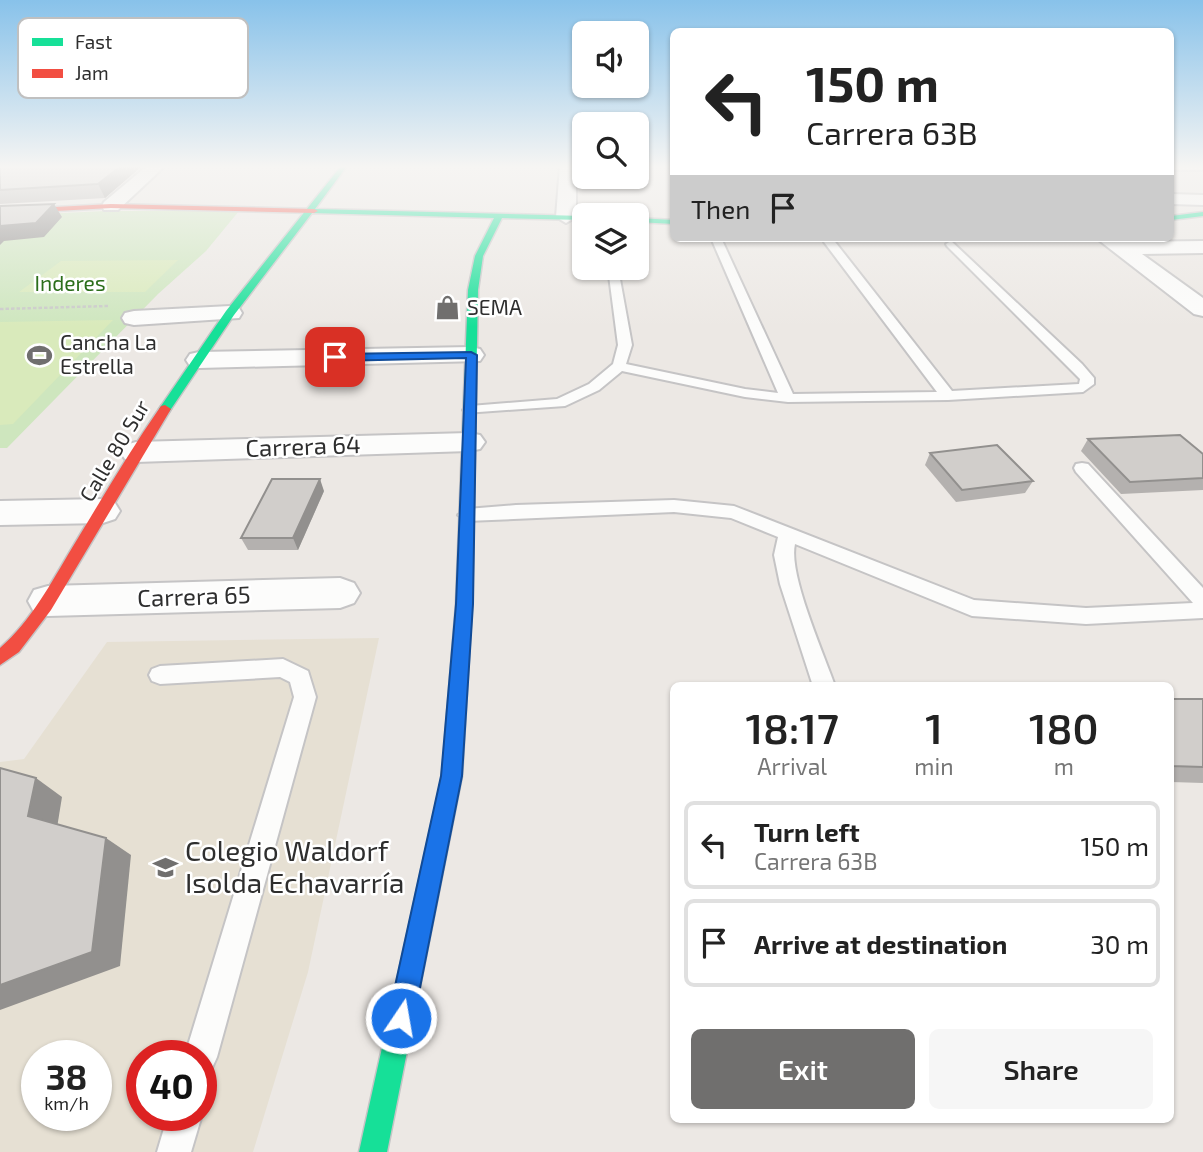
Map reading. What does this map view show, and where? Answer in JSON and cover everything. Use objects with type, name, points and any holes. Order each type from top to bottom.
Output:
[{"type":"street","name":"Calle 80 Sur","points":[[0,658],[13,648],[48,601],[136,452],[230,313],[302,220]]},
{"type":"street","points":[[373,1152],[452,776],[460,686],[475,275],[479,256],[497,220]]},
{"type":"street","points":[[649,221],[670,222]]},
{"type":"street","points":[[1113,243],[1203,247]]},
{"type":"street","points":[[1113,243],[1203,309]]},
{"type":"street","points":[[134,318],[230,313]]},
{"type":"street","points":[[199,359],[471,355]]},
{"type":"street","name":"Carrera 64","points":[[136,452],[469,442]]},
{"type":"street","points":[[0,513],[103,511]]},
{"type":"street","name":"Carrera 65","points":[[48,601],[340,593]]},
{"type":"lane","points":[[718,242],[788,398]]},
{"type":"lane","points":[[830,242],[948,396]]},
{"type":"lane","points":[[619,366],[745,393],[788,398],[948,396],[1069,391],[1083,388],[1087,379],[1077,367],[951,244]]},
{"type":"lane","points":[[470,410],[560,403],[594,387],[619,366],[625,345],[615,280]]},
{"type":"lane","points":[[1082,468],[1203,601]]},
{"type":"lane","points":[[467,515],[674,506],[734,512],[972,608],[1086,616],[1203,610]]},
{"type":"lane","points":[[788,534],[783,555],[823,682]]},
{"type":"lane","points":[[160,675],[283,668],[300,677],[305,697],[206,1040]]},
{"type":"lane","points":[[174,1152],[180,1131]]},
{"type":"path","points":[[0,309],[108,306],[134,318]]},
{"type":"shaded area","name":"Colegio Waldorf Isolda Echavarría","points":[[379,638],[308,972],[253,1152],[0,1152],[0,762],[24,759],[107,642]]},
{"type":"green space","name":"Inderes","points":[[0,220],[232,220],[206,251],[158,294],[7,448],[0,448]]},
{"type":"green space","points":[[178,260],[145,292],[19,292],[61,261]]},
{"type":"green space","name":"Cancha La Estrella","points":[[113,320],[13,424],[0,425],[0,322]]},
{"type":"building","points":[[0,220],[39,220],[36,223],[0,226]]},
{"type":"building","points":[[1180,435],[1203,454],[1203,478],[1130,482],[1088,439]]},
{"type":"building","points":[[997,445],[1033,481],[962,490],[930,453]]},
{"type":"building","points":[[272,479],[320,479],[293,538],[241,538]]},
{"type":"building","points":[[1174,699],[1203,699],[1203,767],[1174,766]]},
{"type":"building","points":[[0,768],[36,778],[28,816],[106,838],[92,952],[0,985]]},
{"type":"traffic: fast","points":[[165,409],[230,313],[302,220]]},
{"type":"traffic: fast","points":[[373,1152],[452,776],[464,604],[473,290],[479,256],[497,220]]},
{"type":"traffic: fast","points":[[649,221],[670,222]]},
{"type":"traffic: jam","points":[[0,658],[25,634],[45,606],[165,409]]},
{"type":"place","name":"SEMA","points":[[447,308]]},
{"type":"place","name":"Cancha La Estrella","points":[[40,355]]},
{"type":"place","name":"Colegio Waldorf Isolda Echavarría","points":[[165,867]]},
{"type":"route","points":[[335,357],[471,355],[464,604],[452,776],[401,1018]]}]
